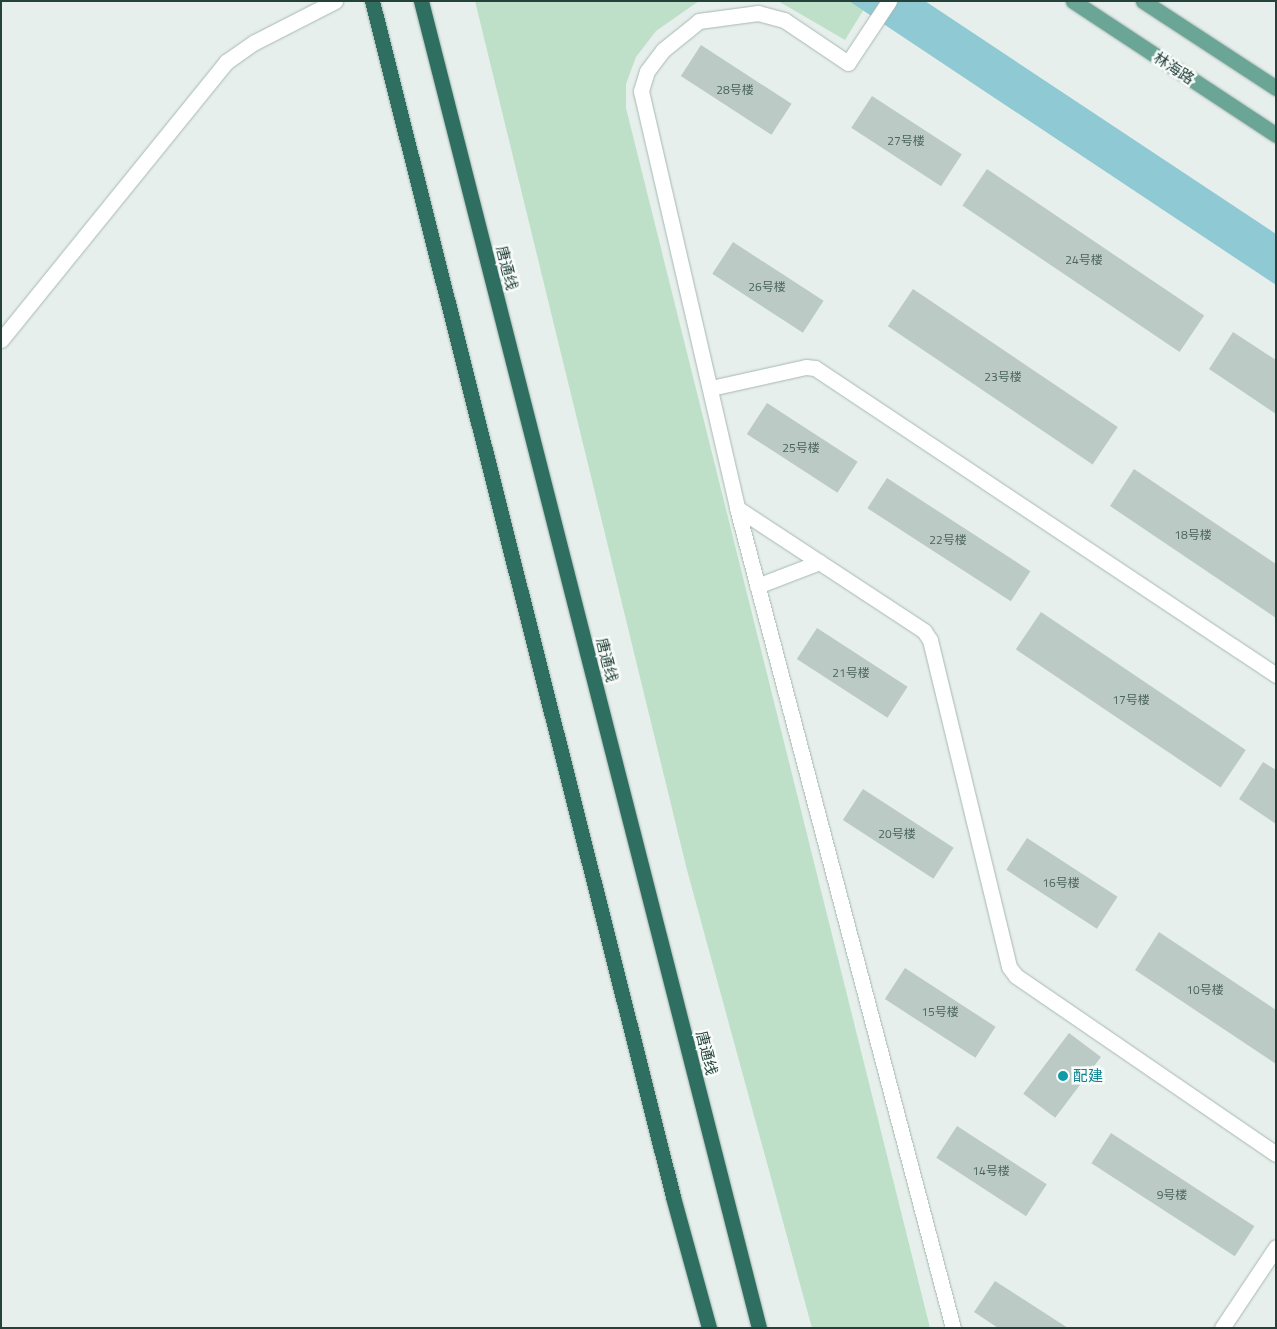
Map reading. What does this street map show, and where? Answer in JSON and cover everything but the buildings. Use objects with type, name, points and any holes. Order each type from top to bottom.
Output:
[{"type":"highway","points":[[372,1],[670,1187],[709,1328]]},
{"type":"highway","name":"唐通线","points":[[421,1],[759,1328]]},
{"type":"main road","name":"林海路","points":[[1073,1],[1276,134]]},
{"type":"main road","points":[[1143,1],[1276,88]]},
{"type":"street","points":[[1,340],[226,62],[255,42],[335,1]]},
{"type":"street","points":[[889,1],[848,63],[784,20],[758,13],[699,21],[663,50],[648,71],[641,91],[737,508],[953,1328]]},
{"type":"street","points":[[710,388],[806,367],[815,368],[1276,675]]},
{"type":"street","points":[[737,508],[924,631],[930,640],[1009,967],[1016,976],[1276,1154]]},
{"type":"street","points":[[757,586],[820,562]]},
{"type":"street","points":[[1222,1328],[1276,1247]]},
{"type":"green space","points":[[475,1],[699,1],[656,31],[636,57],[626,84],[626,108],[930,1328],[812,1328],[687,870]]},
{"type":"green space","points":[[778,1],[869,1],[845,40]]},
{"type":"water","points":[[849,1],[925,1],[1276,234],[1276,285]]},
{"type":"place","name":"配建","points":[[1063,1076]]}]
